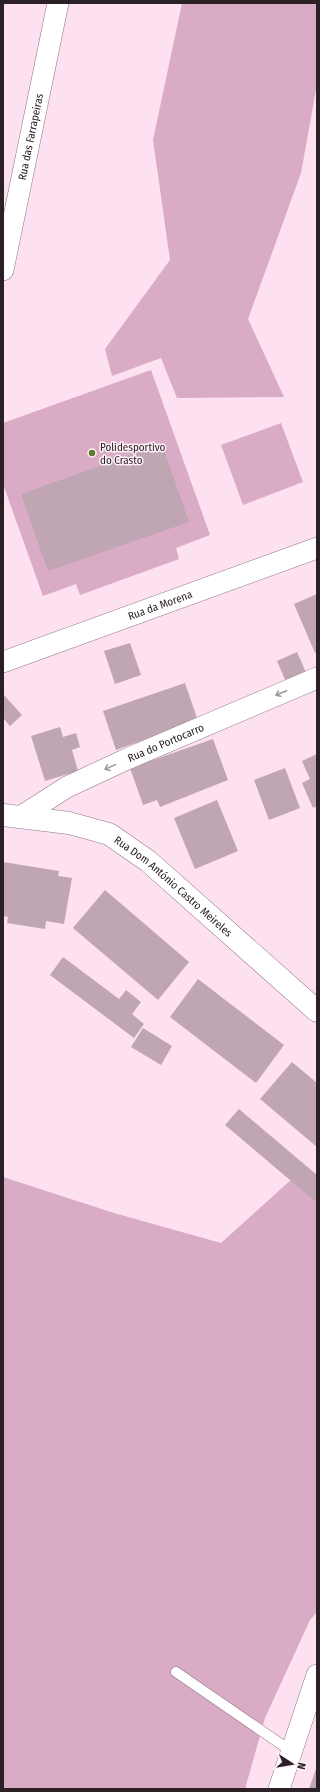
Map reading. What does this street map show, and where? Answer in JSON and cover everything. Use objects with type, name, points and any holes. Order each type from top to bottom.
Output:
[{"type":"main road","name":"Rua Dom António Castro Meireles","points":[[12,816],[69,823],[109,834],[148,861],[317,1011]]},
{"type":"street","name":"Rua das Farrapeiras","points":[[3,270],[58,3]]},
{"type":"street","name":"Rua da Morena","points":[[3,662],[317,548]]},
{"type":"street","name":"Rua do Portocarro","points":[[12,816],[67,787],[127,759],[317,678]]},
{"type":"street","points":[[279,1789],[317,1675]]},
{"type":"lane","points":[[176,1672],[291,1751]]},
{"type":"shaded area","points":[[182,3],[317,3],[317,84],[301,173],[248,319],[284,397],[177,398],[161,358],[112,376],[105,349],[170,260],[153,140]]},
{"type":"shaded area","name":"Polidesportivo do Crasto","points":[[151,370],[210,535],[176,548],[179,559],[80,595],[76,584],[43,596],[3,484],[3,423]]},
{"type":"shaded area","points":[[281,423],[303,482],[243,505],[221,445]]},
{"type":"shaded area","points":[[3,1177],[114,1213],[221,1243],[293,1178],[317,1200],[317,1612],[310,1620],[265,1718],[245,1789],[3,1789]]},
{"type":"building","points":[[162,444],[189,522],[48,571],[21,494]]},
{"type":"building","points":[[317,594],[317,652],[315,653],[294,604]]},
{"type":"building","points":[[130,643],[141,675],[115,684],[104,651]]},
{"type":"building","points":[[297,652],[307,675],[287,684],[277,661]]},
{"type":"building","points":[[185,683],[198,721],[116,750],[103,711]]},
{"type":"building","points":[[3,694],[22,715],[10,726],[3,718]]},
{"type":"building","points":[[60,727],[63,737],[76,733],[80,747],[72,750],[78,771],[45,781],[31,736]]},
{"type":"building","points":[[213,739],[228,780],[160,807],[157,800],[143,805],[130,768]]},
{"type":"building","points":[[317,754],[317,806],[313,808],[302,783],[310,779],[302,761]]},
{"type":"building","points":[[285,768],[300,808],[269,820],[254,780]]},
{"type":"building","points":[[217,800],[238,851],[195,869],[174,818]]},
{"type":"building","points":[[3,862],[59,871],[58,876],[72,878],[64,924],[46,921],[45,929],[7,923],[8,917],[3,916]]},
{"type":"building","points":[[105,890],[189,962],[158,1000],[73,928]]},
{"type":"building","points":[[63,957],[119,999],[126,990],[141,1002],[132,1014],[144,1024],[134,1038],[50,975]]},
{"type":"building","points":[[198,979],[284,1045],[256,1083],[170,1017]]},
{"type":"building","points":[[143,1028],[172,1046],[161,1065],[131,1047]]},
{"type":"building","points":[[292,1062],[317,1083],[317,1147],[260,1099]]},
{"type":"building","points":[[239,1109],[317,1175],[317,1203],[225,1125]]},
{"type":"building","points":[[317,1766],[317,1789],[309,1789]]},
{"type":"place","name":"Polidesportivo do Crasto","points":[[92,453]]}]
